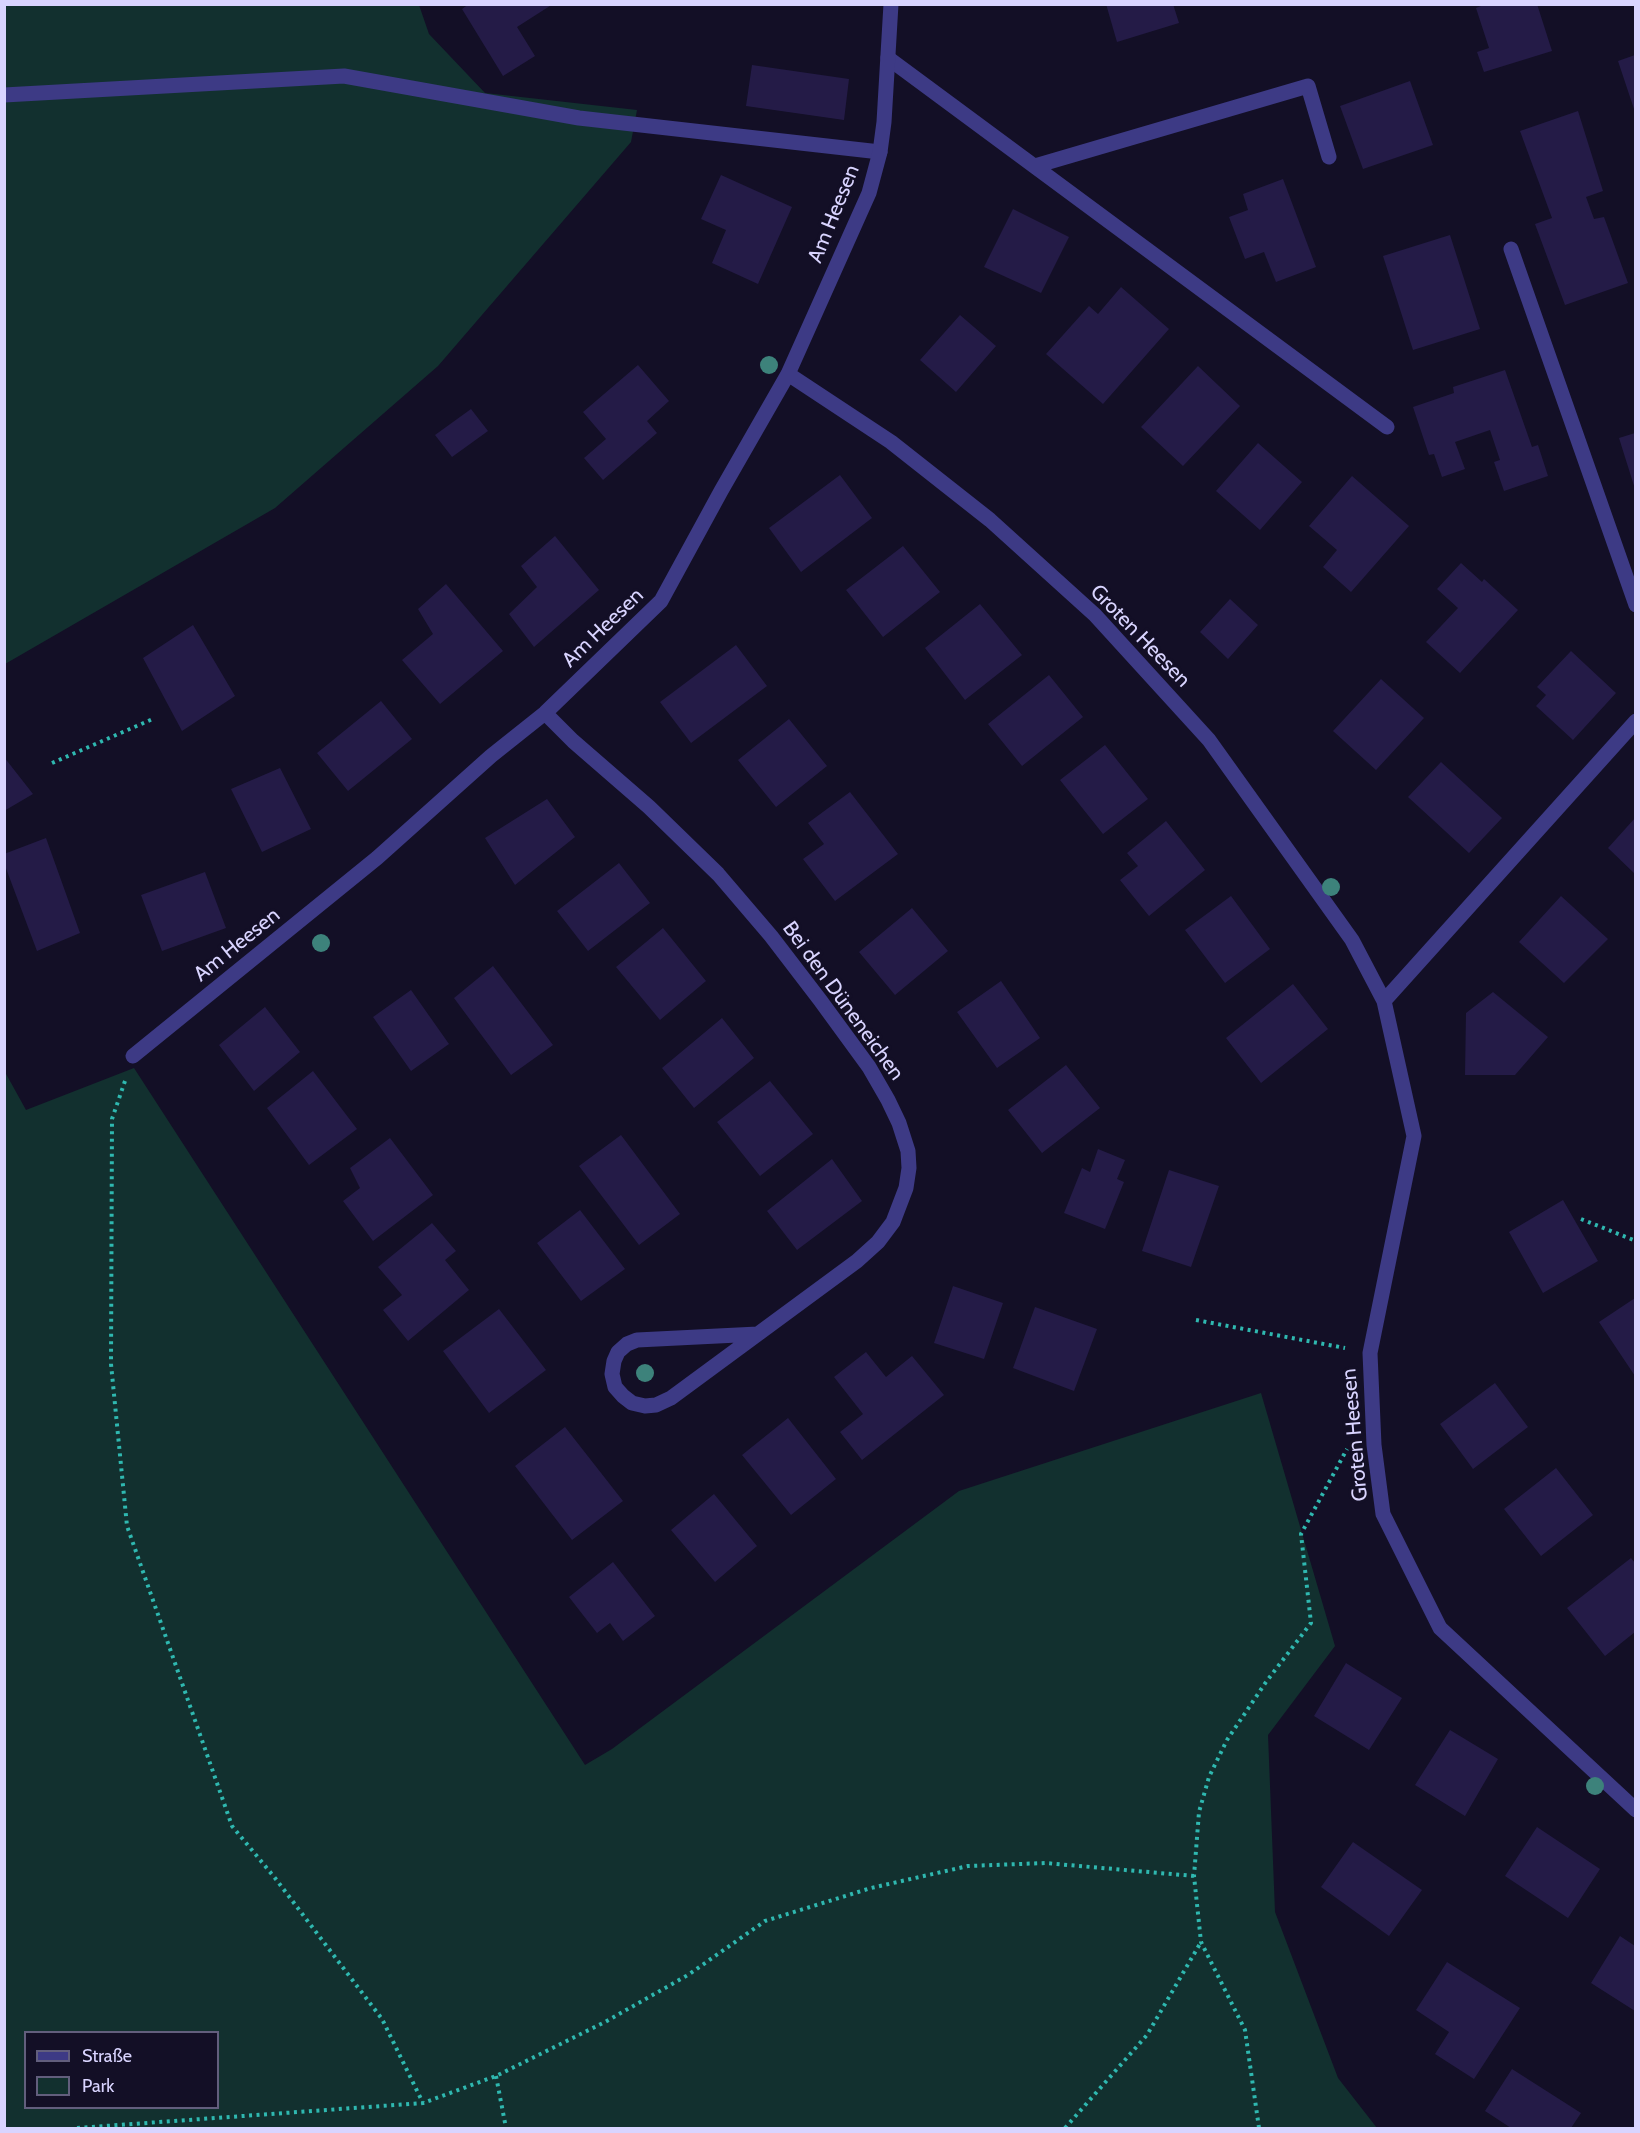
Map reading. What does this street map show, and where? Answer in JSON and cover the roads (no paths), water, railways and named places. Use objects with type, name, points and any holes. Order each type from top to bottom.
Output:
[{"type":"street","name":"Am Heesen","points":[[133,1056],[377,858],[491,756],[545,713],[661,601],[788,374],[869,193],[880,152],[884,122],[891,4]]},
{"type":"street","points":[[888,58],[1387,427]]},
{"type":"street","points":[[4,95],[344,76],[579,118],[880,152]]},
{"type":"street","points":[[1035,166],[1308,86],[1329,157]]},
{"type":"street","points":[[1510,249],[1635,605]]},
{"type":"street","name":"Groten Heesen","points":[[788,374],[900,449],[990,520],[1095,615],[1209,740],[1352,940],[1383,1001],[1414,1136],[1370,1353],[1374,1444],[1383,1514],[1440,1628],[1635,1810]]},
{"type":"street","name":"Bei den Düneneichen","points":[[545,713],[573,741],[649,807],[718,874],[771,936],[868,1067],[888,1100],[902,1133],[908,1151],[909,1168],[906,1188],[893,1222],[878,1242],[857,1261],[758,1334],[671,1398],[656,1406],[632,1403],[615,1387],[612,1374],[618,1352],[627,1344],[637,1340],[758,1334]]},
{"type":"street","points":[[1383,1001],[1635,721]]}]
